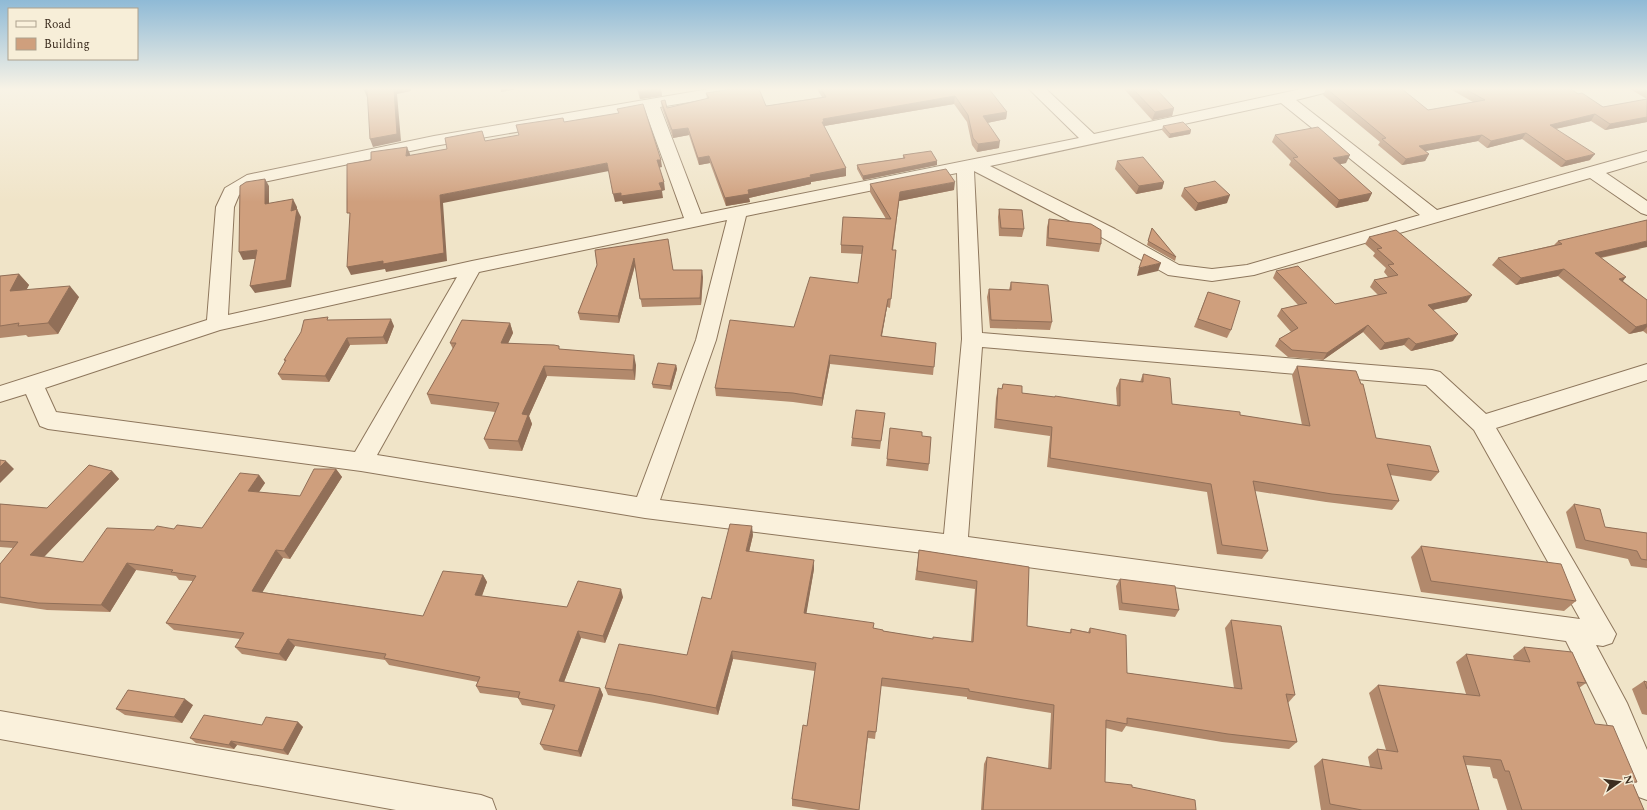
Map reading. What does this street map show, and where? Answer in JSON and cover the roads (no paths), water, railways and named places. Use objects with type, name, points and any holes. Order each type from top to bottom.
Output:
[{"type":"street","points":[[217,324],[225,206],[231,192],[253,179],[434,141],[517,127]]},
{"type":"street","points":[[659,127],[694,221]]},
{"type":"street","points":[[1077,127],[1091,140]]},
{"type":"street","points":[[0,394],[33,385],[217,324],[472,267],[1152,127]]},
{"type":"street","points":[[1320,127],[1434,217]]},
{"type":"street","points":[[969,165],[1108,233],[1175,271],[1212,275],[1247,271],[1647,156]]},
{"type":"street","points":[[955,546],[972,339],[969,165]]},
{"type":"street","points":[[1593,172],[1647,209]]},
{"type":"street","points":[[645,508],[706,340],[738,212]]},
{"type":"street","points":[[361,462],[472,267]]},
{"type":"street","points":[[33,385],[48,420],[361,462],[645,508],[955,546],[1603,634],[1482,424],[1432,378],[972,339]]},
{"type":"street","points":[[1482,424],[1647,372]]},
{"type":"street","points":[[1574,630],[1617,713],[1647,785]]},
{"type":"street","points":[[0,725],[481,810]]}]
